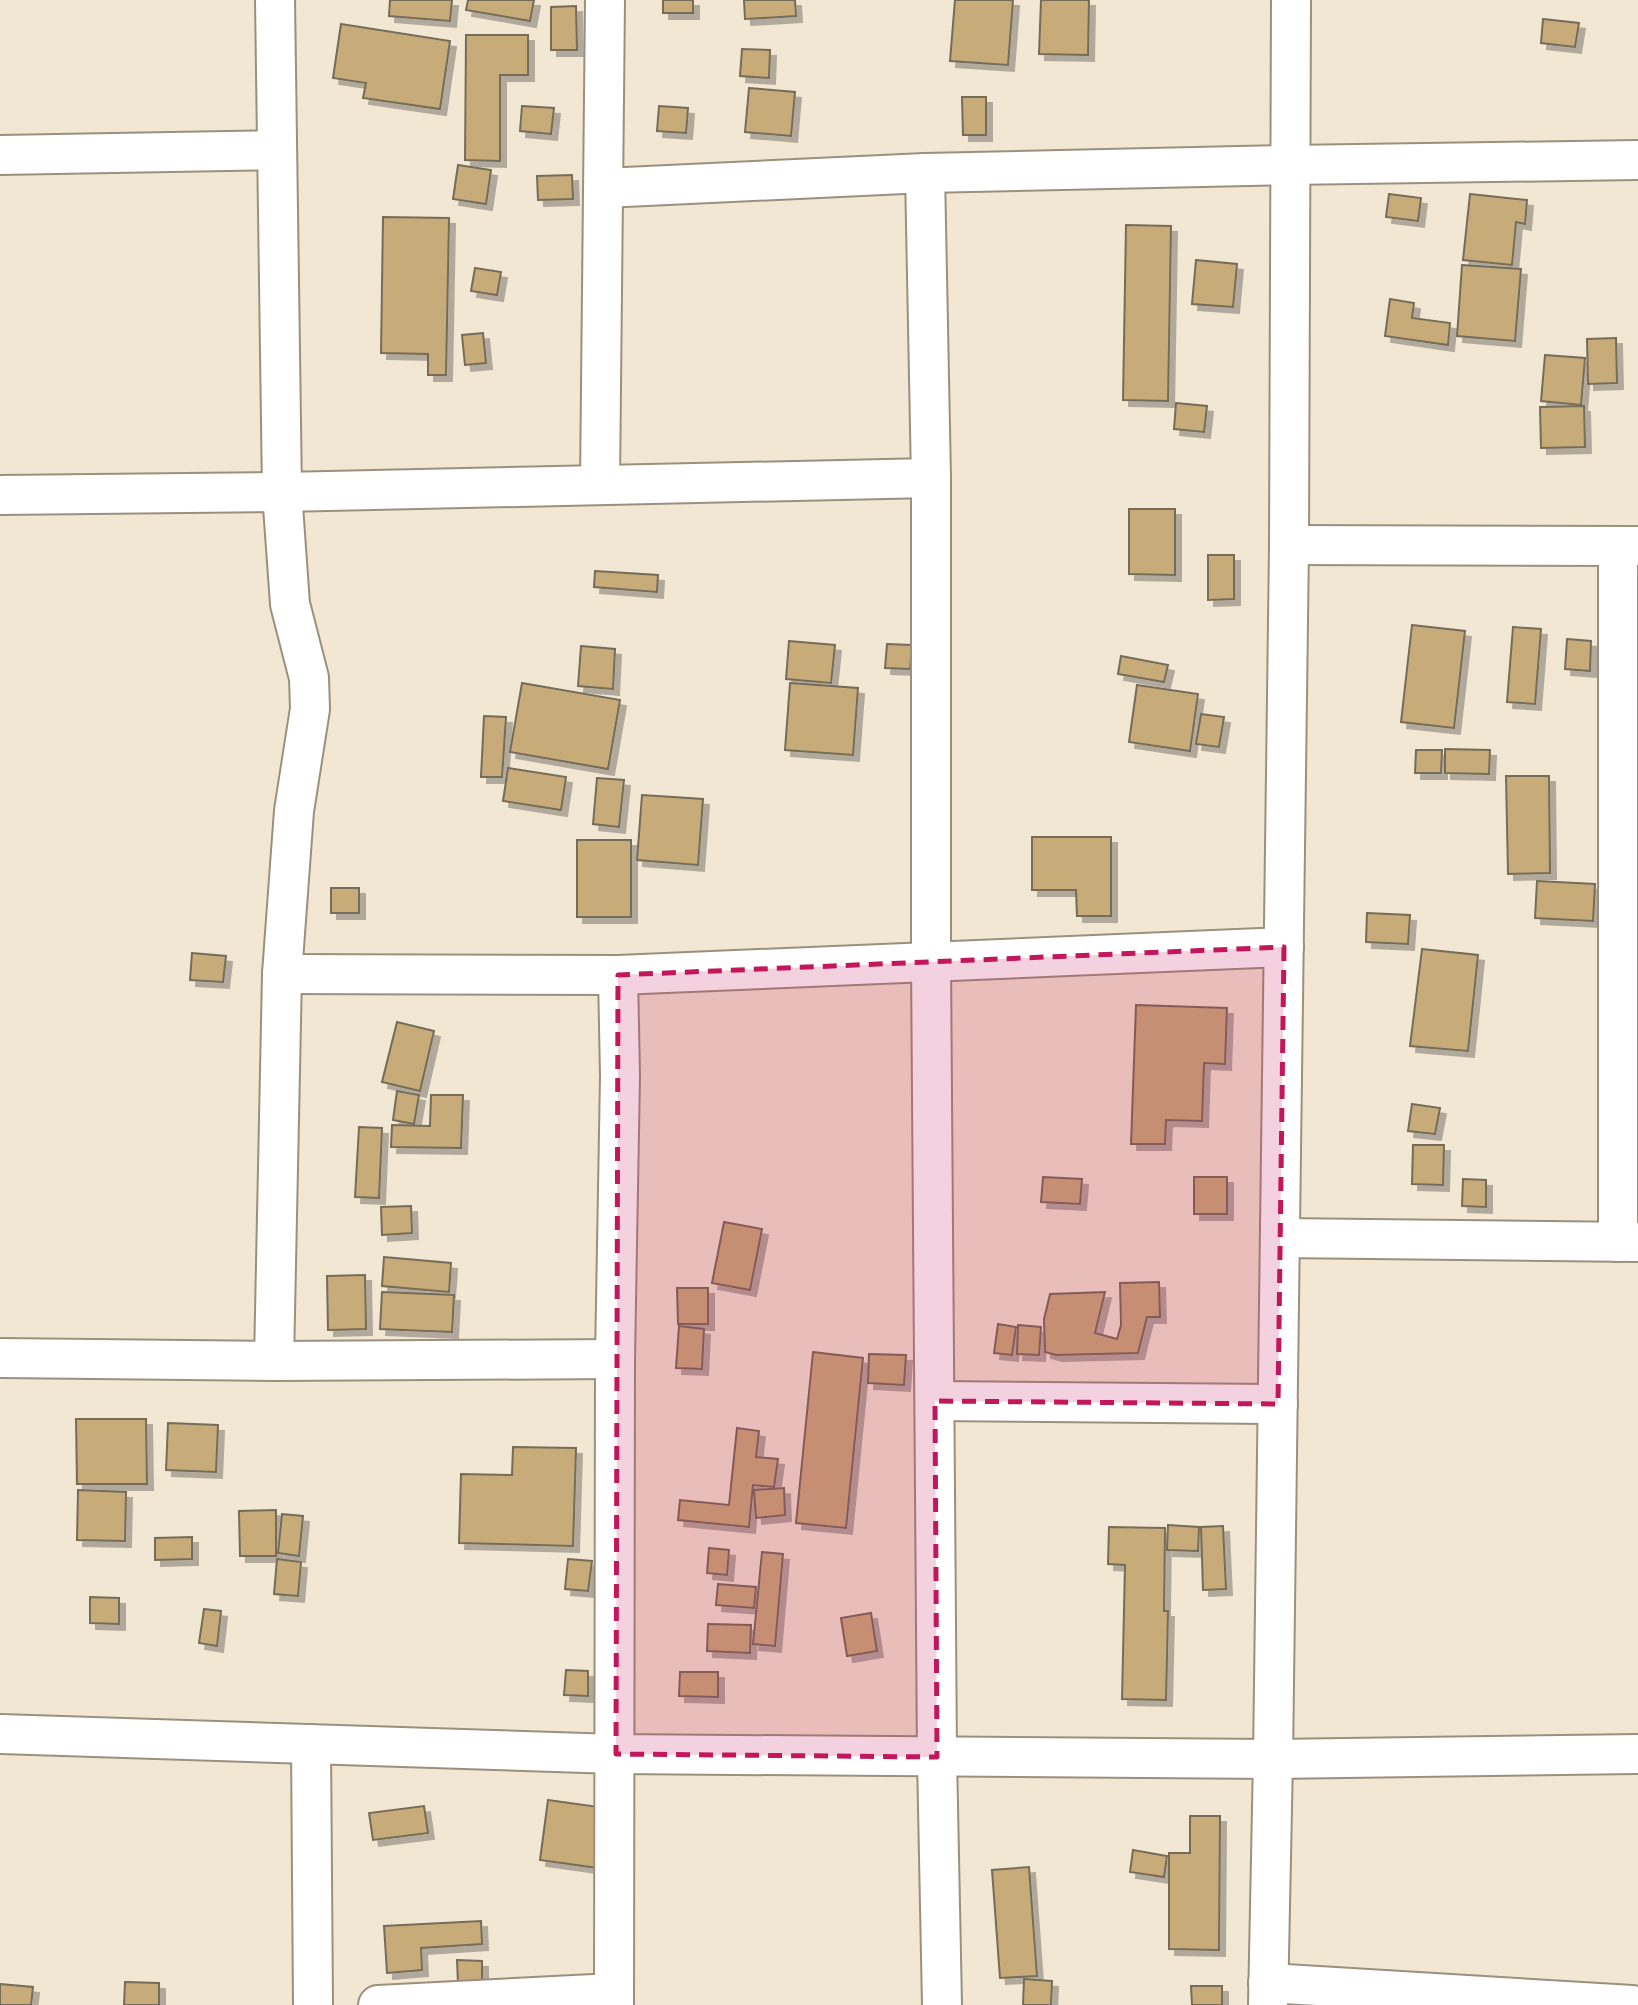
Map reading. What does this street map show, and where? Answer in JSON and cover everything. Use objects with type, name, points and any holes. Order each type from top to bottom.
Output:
[{"type":"street","points":[[274,1361],[282,974],[294,811],[310,709],[309,678],[290,604],[282,492],[275,0]]},
{"type":"street","points":[[600,485],[605,0]]},
{"type":"street","points":[[1291,0],[1289,545],[1268,1994],[1632,2005]]},
{"type":"street","points":[[0,155],[277,150]]},
{"type":"street","points":[[604,188],[925,173],[1638,160]]},
{"type":"street","points":[[925,173],[931,478],[931,962],[937,1757],[942,2005]]},
{"type":"street","points":[[0,495],[282,492],[931,478]]},
{"type":"street","points":[[1280,1238],[1628,1242],[1628,546],[1289,545]]},
{"type":"street","points":[[282,974],[618,975],[1284,947]]},
{"type":"street","points":[[378,2005],[614,1999],[615,1359],[620,1076],[618,975]]},
{"type":"street","points":[[0,1358],[274,1361],[615,1359]]},
{"type":"street","points":[[935,1401],[1278,1404]]},
{"type":"street","points":[[0,1734],[616,1754],[1273,1759],[1638,1754]]},
{"type":"street","points":[[311,1744],[313,2005]]},
{"type":"highlighted area","points":[[1284,947],[1278,1404],[935,1401],[937,1757],[616,1754],[618,975]]},
{"type":"building","points":[[390,0],[452,0],[450,21],[389,16]]},
{"type":"building","points":[[468,0],[534,0],[530,21],[466,10]]},
{"type":"building","points":[[663,0],[693,0],[693,13],[663,13]]},
{"type":"building","points":[[744,0],[795,0],[796,16],[745,19]]},
{"type":"building","points":[[955,0],[1013,0],[1008,65],[950,61]]},
{"type":"building","points":[[1041,0],[1089,0],[1088,55],[1039,54]]},
{"type":"building","points":[[576,6],[577,50],[551,50],[551,7]]},
{"type":"building","points":[[1543,19],[1579,23],[1575,47],[1541,43]]},
{"type":"building","points":[[341,24],[450,41],[440,109],[363,98],[366,83],[333,78]]},
{"type":"building","points":[[466,35],[528,35],[528,75],[500,75],[500,161],[465,160]]},
{"type":"building","points":[[742,49],[770,50],[769,78],[740,76]]},
{"type":"building","points":[[749,88],[795,92],[791,136],[745,132]]},
{"type":"building","points":[[962,97],[986,97],[986,135],[963,135]]},
{"type":"building","points":[[522,106],[554,108],[551,134],[520,131]]},
{"type":"building","points":[[659,106],[688,108],[686,133],[657,131]]},
{"type":"building","points":[[458,165],[491,170],[486,204],[453,199]]},
{"type":"building","points":[[572,175],[573,199],[538,200],[537,176]]},
{"type":"building","points":[[1389,194],[1421,198],[1418,221],[1386,217]]},
{"type":"building","points":[[1470,194],[1527,200],[1525,224],[1516,222],[1512,265],[1463,260]]},
{"type":"building","points":[[383,217],[449,218],[446,375],[428,375],[428,354],[381,353]]},
{"type":"building","points":[[1126,225],[1171,226],[1168,401],[1123,400]]},
{"type":"building","points":[[1196,260],[1237,264],[1233,307],[1192,304]]},
{"type":"building","points":[[1462,265],[1521,269],[1515,341],[1457,336]]},
{"type":"building","points":[[475,268],[501,272],[497,295],[471,291]]},
{"type":"building","points":[[1390,299],[1414,303],[1412,318],[1450,323],[1448,345],[1385,336]]},
{"type":"building","points":[[483,333],[486,363],[465,365],[462,335]]},
{"type":"building","points":[[1616,338],[1617,383],[1588,384],[1587,339]]},
{"type":"building","points":[[1545,355],[1585,358],[1581,405],[1541,401]]},
{"type":"building","points":[[1176,403],[1207,406],[1204,432],[1174,429]]},
{"type":"building","points":[[1584,406],[1585,447],[1541,448],[1540,407]]},
{"type":"building","points":[[1129,509],[1175,509],[1175,575],[1129,574]]},
{"type":"building","points":[[1208,555],[1234,555],[1234,599],[1208,600]]},
{"type":"building","points":[[595,571],[658,575],[657,592],[594,587]]},
{"type":"building","points":[[1412,625],[1465,631],[1454,728],[1401,722]]},
{"type":"building","points":[[1513,627],[1541,629],[1535,704],[1507,702]]},
{"type":"building","points":[[1567,639],[1591,641],[1590,671],[1565,669]]},
{"type":"building","points":[[789,641],[835,645],[831,683],[786,679]]},
{"type":"building","points":[[887,644],[912,645],[910,669],[885,668]]},
{"type":"building","points":[[581,646],[615,649],[613,689],[578,686]]},
{"type":"building","points":[[1121,656],[1168,665],[1164,682],[1118,674]]},
{"type":"building","points":[[522,683],[620,700],[608,769],[510,752]]},
{"type":"building","points":[[790,683],[858,688],[853,755],[785,750]]},
{"type":"building","points":[[1137,685],[1198,694],[1190,751],[1129,742]]},
{"type":"building","points":[[1201,714],[1224,717],[1219,747],[1196,744]]},
{"type":"building","points":[[484,716],[506,717],[502,777],[481,777]]},
{"type":"building","points":[[1445,749],[1490,750],[1489,774],[1445,773]]},
{"type":"building","points":[[1416,750],[1442,750],[1441,773],[1415,773]]},
{"type":"building","points":[[508,768],[566,777],[561,810],[503,801]]},
{"type":"building","points":[[1506,776],[1549,776],[1550,873],[1508,874]]},
{"type":"building","points":[[597,778],[624,780],[619,827],[593,824]]},
{"type":"building","points":[[642,795],[703,799],[698,865],[637,860]]},
{"type":"building","points":[[1032,837],[1111,837],[1111,916],[1077,916],[1076,890],[1032,890]]},
{"type":"building","points":[[577,840],[631,840],[631,917],[577,917]]},
{"type":"building","points":[[1537,881],[1595,884],[1593,921],[1535,918]]},
{"type":"building","points":[[331,888],[359,888],[359,913],[331,913]]},
{"type":"building","points":[[1367,913],[1410,915],[1408,944],[1366,942]]},
{"type":"building","points":[[1422,949],[1478,955],[1468,1051],[1410,1046]]},
{"type":"building","points":[[192,953],[226,956],[223,982],[190,980]]},
{"type":"building","points":[[1136,1005],[1227,1008],[1225,1064],[1204,1063],[1202,1121],[1166,1120],[1165,1144],[1131,1144]]},
{"type":"building","points":[[397,1022],[434,1031],[420,1091],[382,1082]]},
{"type":"building","points":[[397,1091],[419,1095],[414,1124],[393,1120]]},
{"type":"building","points":[[431,1095],[463,1095],[461,1148],[391,1147],[392,1125],[430,1126]]},
{"type":"building","points":[[1412,1104],[1440,1108],[1435,1134],[1408,1131]]},
{"type":"building","points":[[359,1127],[382,1128],[379,1198],[355,1197]]},
{"type":"building","points":[[1413,1145],[1444,1145],[1443,1185],[1412,1184]]},
{"type":"building","points":[[1043,1177],[1082,1179],[1080,1204],[1041,1202]]},
{"type":"building","points":[[1194,1177],[1227,1177],[1227,1214],[1194,1214]]},
{"type":"building","points":[[1463,1179],[1486,1180],[1486,1207],[1462,1206]]},
{"type":"building","points":[[411,1206],[412,1233],[382,1235],[381,1207]]},
{"type":"building","points":[[724,1222],[762,1229],[750,1290],[712,1283]]},
{"type":"building","points":[[384,1257],[451,1263],[449,1292],[382,1286]]},
{"type":"building","points":[[365,1275],[366,1329],[328,1330],[327,1276]]},
{"type":"building","points":[[1159,1282],[1160,1317],[1147,1317],[1138,1353],[1056,1355],[1045,1352],[1044,1319],[1050,1294],[1105,1292],[1095,1333],[1117,1339],[1121,1325],[1120,1283]]},
{"type":"building","points":[[677,1288],[708,1288],[708,1324],[678,1324]]},
{"type":"building","points":[[382,1292],[454,1295],[452,1332],[380,1329]]},
{"type":"building","points":[[998,1324],[1016,1327],[1012,1355],[994,1353]]},
{"type":"building","points":[[1018,1325],[1041,1327],[1039,1355],[1017,1354]]},
{"type":"building","points":[[679,1326],[704,1329],[702,1369],[676,1368]]},
{"type":"building","points":[[813,1352],[863,1358],[846,1528],[796,1523]]},
{"type":"building","points":[[869,1354],[906,1355],[904,1385],[868,1383]]},
{"type":"building","points":[[76,1419],[146,1419],[147,1484],[77,1484]]},
{"type":"building","points":[[168,1423],[218,1425],[216,1472],[166,1470]]},
{"type":"building","points":[[737,1428],[759,1431],[756,1457],[778,1459],[774,1487],[753,1485],[749,1527],[678,1520],[680,1500],[729,1505]]},
{"type":"building","points":[[513,1447],[576,1448],[573,1546],[459,1543],[461,1474],[512,1475]]},
{"type":"building","points":[[784,1488],[785,1515],[756,1518],[754,1490]]},
{"type":"building","points":[[78,1490],[126,1492],[125,1541],[77,1540]]},
{"type":"building","points":[[276,1510],[276,1556],[240,1556],[239,1511]]},
{"type":"building","points":[[282,1514],[303,1516],[299,1556],[278,1553]]},
{"type":"building","points":[[1168,1525],[1199,1527],[1198,1551],[1167,1550]]},
{"type":"building","points":[[1223,1526],[1226,1589],[1203,1590],[1201,1527]]},
{"type":"building","points":[[1109,1527],[1165,1528],[1164,1611],[1168,1611],[1166,1700],[1122,1699],[1125,1565],[1108,1564]]},
{"type":"building","points":[[192,1537],[192,1559],[155,1560],[155,1538]]},
{"type":"building","points":[[709,1548],[729,1550],[727,1575],[707,1573]]},
{"type":"building","points":[[762,1552],[783,1554],[775,1646],[753,1644]]},
{"type":"building","points":[[277,1559],[301,1562],[298,1596],[274,1594]]},
{"type":"building","points":[[568,1559],[592,1561],[588,1591],[565,1589]]},
{"type":"building","points":[[718,1584],[756,1587],[754,1608],[716,1605]]},
{"type":"building","points":[[90,1597],[119,1598],[119,1624],[90,1623]]},
{"type":"building","points":[[204,1609],[221,1611],[217,1646],[199,1643]]},
{"type":"building","points":[[871,1613],[877,1651],[847,1656],[841,1618]]},
{"type":"building","points":[[708,1624],[751,1625],[750,1653],[707,1651]]},
{"type":"building","points":[[566,1670],[588,1671],[588,1696],[564,1695]]},
{"type":"building","points":[[680,1672],[718,1672],[718,1697],[679,1696]]},
{"type":"building","points":[[548,1800],[606,1808],[598,1868],[540,1860]]},
{"type":"building","points":[[424,1806],[428,1833],[373,1840],[369,1813]]},
{"type":"building","points":[[1190,1816],[1220,1816],[1219,1950],[1169,1949],[1169,1853],[1190,1853]]},
{"type":"building","points":[[1133,1850],[1167,1856],[1164,1877],[1130,1872]]},
{"type":"building","points":[[1029,1867],[1037,1976],[1000,1978],[992,1870]]},
{"type":"building","points":[[481,1921],[482,1944],[421,1948],[422,1970],[387,1973],[384,1926]]},
{"type":"building","points":[[457,1960],[482,1961],[482,1984],[458,1984]]},
{"type":"building","points":[[1024,1979],[1052,1981],[1051,2005],[1023,2005]]},
{"type":"building","points":[[125,1982],[159,1983],[159,2005],[124,2005]]},
{"type":"building","points":[[0,1984],[33,1987],[31,2005],[0,2005]]},
{"type":"building","points":[[1191,1986],[1222,1986],[1222,2005],[1192,2005]]}]
